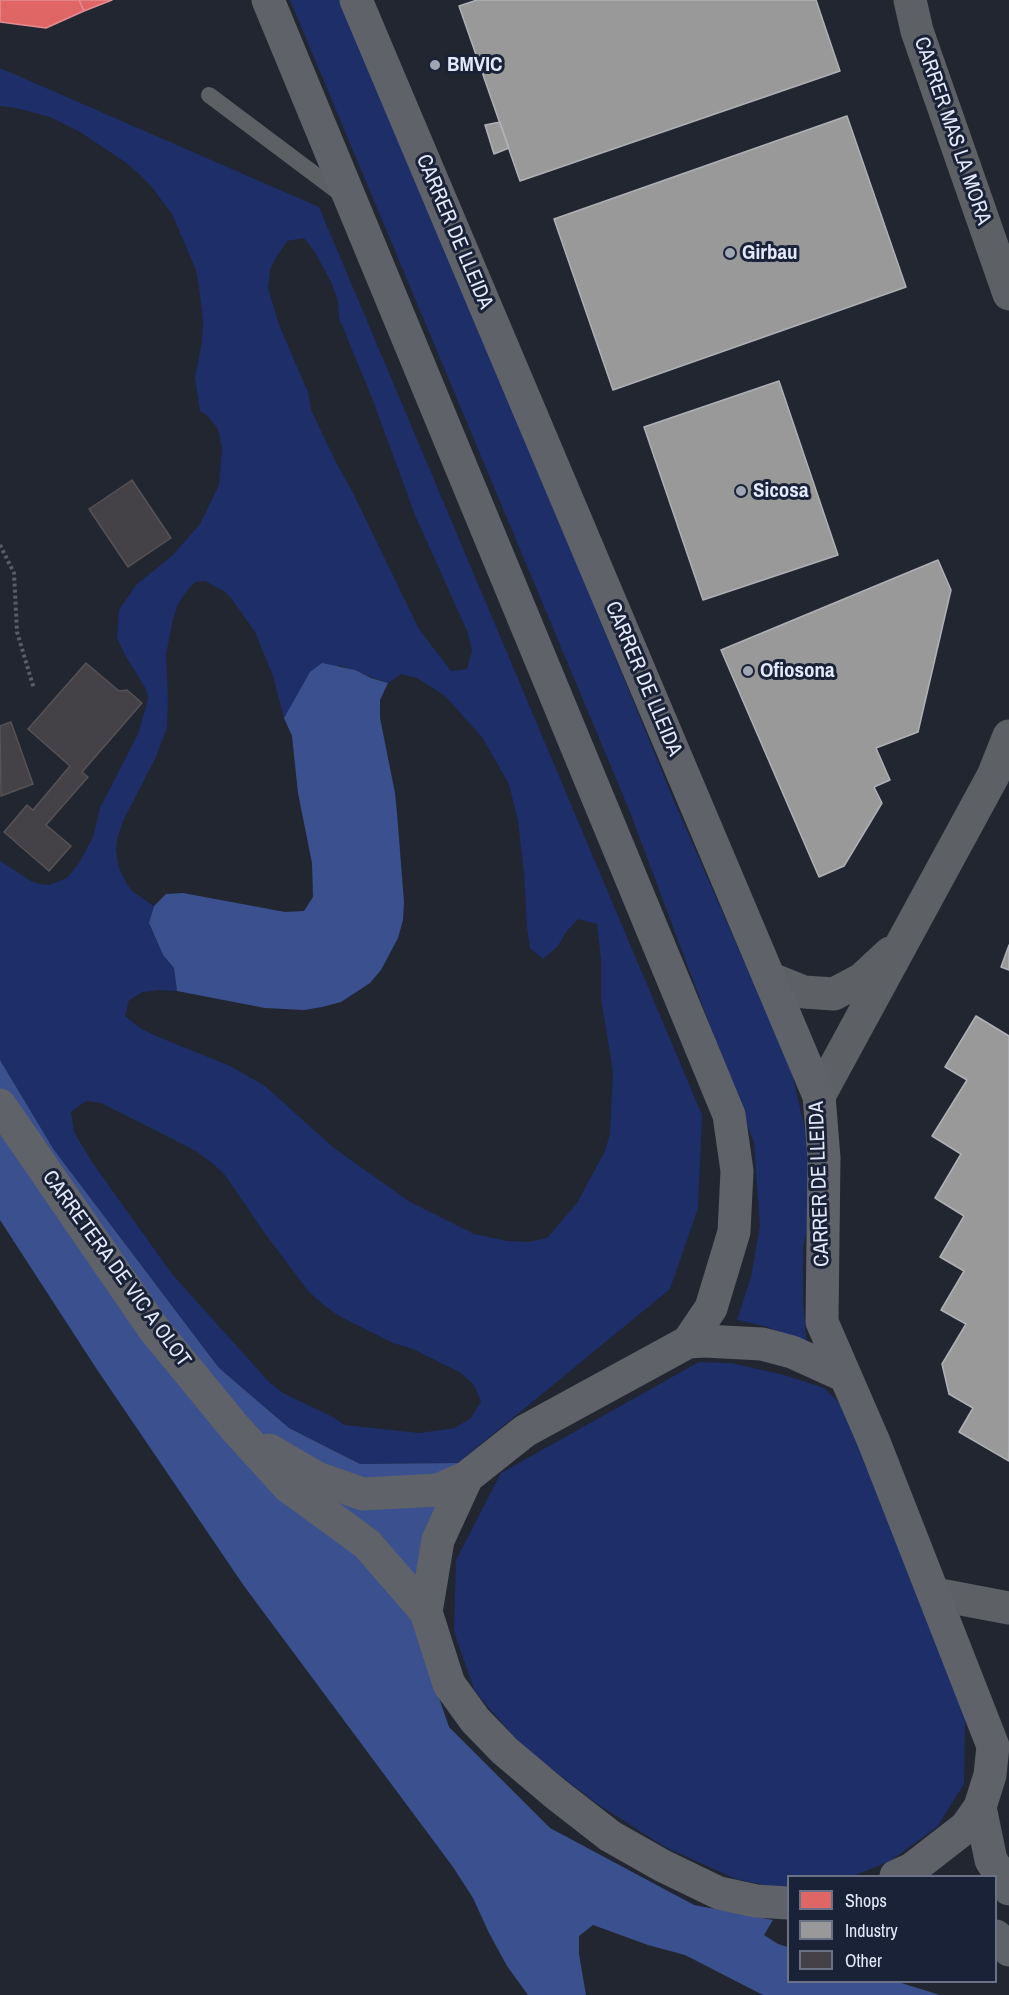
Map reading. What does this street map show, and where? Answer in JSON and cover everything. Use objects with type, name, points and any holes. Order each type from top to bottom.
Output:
[{"type":"street","points":[[268,0],[729,1115],[737,1171],[734,1232],[711,1308],[688,1342]]},
{"type":"street","name":"CARRER DE LLEIDA","points":[[356,0],[819,1096],[824,1179],[822,1322],[874,1442],[993,1746],[990,1775],[980,1807]]},
{"type":"street","name":"CARRER MAS LA MORA","points":[[910,0],[917,31],[1009,294]]},
{"type":"street","points":[[819,1096],[993,776],[1009,736]]},
{"type":"street","points":[[769,978],[804,992],[834,994],[862,979],[905,940]]},
{"type":"street","name":"CARRETERA DE VIC A OLOT","points":[[0,1105],[153,1328],[237,1428],[289,1488],[367,1544],[426,1612]]},
{"type":"street","points":[[787,1904],[756,1901],[719,1893],[663,1866],[610,1836],[556,1794],[505,1751],[475,1720],[449,1684],[426,1612],[438,1540],[467,1477],[525,1431],[688,1342],[762,1344],[792,1352],[845,1376]]},
{"type":"street","name":"CARRETERA DE VIC A OLOT","points":[[237,1428],[282,1459],[317,1478],[363,1494],[438,1490],[467,1477]]},
{"type":"street","points":[[935,1594],[1009,1608]]},
{"type":"street","points":[[898,1875],[912,1869],[966,1827],[980,1807]]},
{"type":"street","points":[[980,1807],[991,1860],[1009,1889]]},
{"type":"street","points":[[997,1937],[1009,1950]]},
{"type":"lane","points":[[209,95],[351,201]]},
{"type":"path","points":[[0,545],[14,573],[17,632],[34,689]]},
{"type":"shaded area","points":[[290,0],[347,0],[674,801],[791,1069],[809,1146],[807,1228],[803,1248],[803,1304],[807,1345],[768,1327],[737,1320],[751,1277],[760,1226],[754,1143],[630,812]]},
{"type":"shaded area","points":[[0,68],[319,207],[702,1115],[698,1208],[670,1289],[458,1463],[360,1464],[289,1428],[219,1368],[54,1150],[0,1060],[0,861],[31,881],[49,885],[67,878],[79,863],[93,837],[100,808],[138,734],[148,698],[146,689],[117,638],[119,610],[136,585],[173,555],[200,524],[219,485],[222,448],[218,429],[207,415],[200,411],[195,378],[203,322],[199,287],[196,270],[172,214],[138,173],[80,132],[50,117],[0,106]],"holes":[[[304,238],[315,252],[332,284],[338,301],[339,318],[372,398],[415,515],[468,633],[472,651],[467,669],[451,671],[419,629],[311,410],[308,392],[279,325],[268,288],[270,270],[287,241]],[[205,581],[224,591],[255,632],[273,676],[284,718],[294,702],[339,665],[388,683],[401,674],[417,678],[445,696],[482,737],[509,784],[518,821],[530,948],[543,959],[557,947],[578,919],[597,924],[601,959],[601,998],[613,1072],[610,1134],[605,1151],[577,1203],[547,1238],[528,1242],[508,1241],[474,1234],[410,1202],[334,1148],[265,1086],[230,1066],[156,1036],[140,1028],[125,1016],[129,1000],[143,992],[177,991],[174,968],[163,955],[149,924],[154,906],[132,891],[127,884],[119,868],[116,850],[123,821],[156,757],[167,728],[166,655],[173,619],[179,602],[196,582]],[[86,1101],[101,1103],[196,1151],[212,1163],[225,1175],[309,1292],[325,1306],[339,1316],[393,1343],[413,1349],[461,1373],[474,1385],[481,1402],[471,1418],[455,1428],[419,1433],[345,1425],[283,1393],[269,1382],[172,1274],[92,1162],[74,1132],[71,1112]]]},
{"type":"shaded area","points":[[322,663],[355,670],[388,683],[380,700],[380,718],[397,813],[404,902],[403,920],[398,938],[381,970],[370,983],[341,1002],[322,1007],[304,1010],[265,1008],[177,991],[174,968],[163,955],[149,923],[154,906],[166,894],[183,893],[285,912],[304,911],[313,897],[312,863],[298,793],[292,736],[284,718],[310,672]]},
{"type":"shaded area","points":[[0,1060],[54,1150],[219,1368],[289,1428],[360,1464],[458,1463],[408,1607],[449,1727],[550,1828],[694,1905],[773,1920],[764,1935],[787,1947],[787,1983],[901,1983],[940,1995],[763,1995],[685,1955],[648,1945],[593,1925],[579,1936],[579,1954],[586,1995],[528,1995],[507,1966],[473,1898],[453,1867],[244,1586],[96,1368],[0,1220]]},
{"type":"shaded area","points":[[699,1362],[731,1363],[784,1375],[824,1388],[846,1410],[965,1714],[964,1784],[937,1827],[890,1861],[855,1875],[787,1875],[787,1890],[736,1879],[665,1847],[599,1805],[525,1749],[475,1692],[454,1632],[456,1560],[501,1473]]},
{"type":"building: Shops","points":[[0,0],[79,0],[84,11],[46,28],[0,22]]},
{"type":"building: Shops","points":[[79,0],[112,0],[84,11]]},
{"type":"building: Industry","points":[[477,0],[816,0],[840,71],[520,181],[459,6]]},
{"type":"building: Industry","name":"Girbau","points":[[847,116],[906,287],[613,390],[554,219]]},
{"type":"building: Industry","points":[[500,122],[509,148],[494,154],[485,125]]},
{"type":"building: Industry","name":"Sicosa","points":[[779,381],[838,555],[703,600],[644,427]]},
{"type":"building: Industry","points":[[938,560],[951,590],[918,732],[876,748],[890,780],[874,787],[882,803],[844,866],[819,877],[721,650]]},
{"type":"building: Industry","points":[[1009,945],[1009,970],[1001,967]]},
{"type":"building: Industry","points":[[976,1016],[1009,1036],[1009,1461],[959,1432],[973,1408],[949,1394],[942,1364],[966,1324],[941,1310],[964,1271],[940,1257],[964,1216],[935,1198],[961,1154],[932,1136],[967,1080],[945,1067]]},
{"type":"building: Other","points":[[132,480],[171,538],[128,567],[89,509]]},
{"type":"building: Other","points":[[86,663],[119,691],[127,690],[142,703],[82,772],[88,777],[46,825],[71,846],[49,871],[4,832],[27,805],[33,810],[70,766],[28,729]]},
{"type":"building: Other","points":[[11,722],[33,784],[1,796],[0,726]]},
{"type":"place","name":"BMVIC","points":[[435,65]]},
{"type":"place","name":"Girbau","points":[[730,253]]},
{"type":"place","name":"Sicosa","points":[[741,491]]},
{"type":"place","name":"Ofiosona","points":[[748,671]]}]
